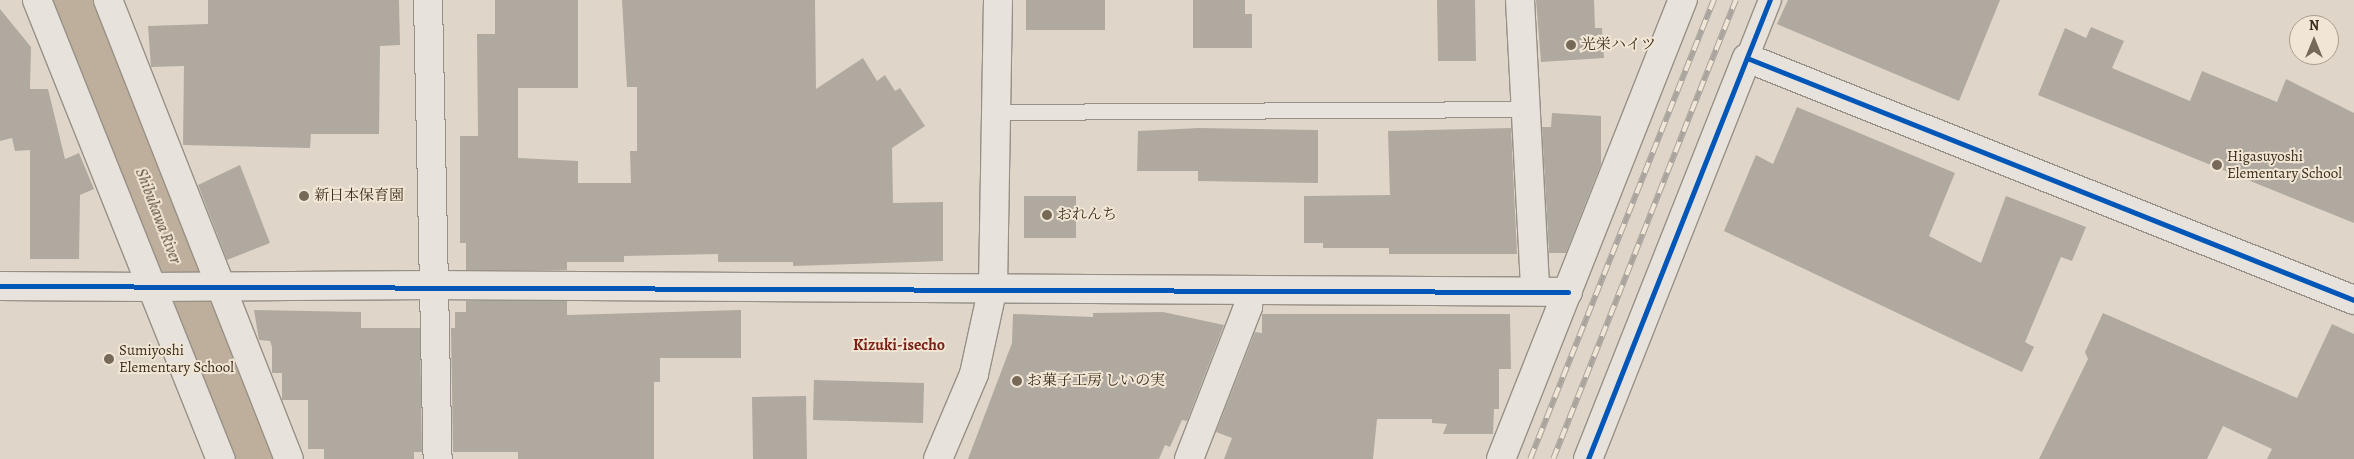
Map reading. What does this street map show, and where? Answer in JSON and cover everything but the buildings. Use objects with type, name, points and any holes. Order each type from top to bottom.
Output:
[{"type":"street","points":[[38,0],[150,287],[221,459]]},
{"type":"street","points":[[108,0],[289,459]]},
{"type":"street","points":[[428,0],[438,459]]},
{"type":"street","points":[[938,459],[974,374],[993,287],[998,0]]},
{"type":"street","points":[[1520,0],[1535,291]]},
{"type":"street","points":[[1501,459],[1683,0]]},
{"type":"street","points":[[1588,459],[1770,0]]},
{"type":"street","points":[[1747,58],[2354,300]]},
{"type":"street","points":[[0,286],[150,287],[433,284],[993,287],[1249,292],[1568,292]]},
{"type":"street","points":[[1189,459],[1248,308],[1249,292]]},
{"type":"lane","points":[[997,112],[1526,109]]},
{"type":"waterway","name":"Shibukawa River","points":[[73,0],[253,459]]},
{"type":"railway","points":[[1530,459],[1714,0]]},
{"type":"railway","points":[[1553,459],[1736,0]]},
{"type":"cycle path","points":[[1588,459],[1770,0]]},
{"type":"cycle path","points":[[1747,58],[2354,300]]},
{"type":"cycle path","points":[[0,286],[1568,292]]},
{"type":"place","name":"光栄ハイツ","points":[[1571,45]]},
{"type":"place","name":"Higasuyoshi Elementary School","points":[[2217,165]]},
{"type":"place","name":"新日本保育園","points":[[304,196]]},
{"type":"place","name":"おれんち","points":[[1047,215]]},
{"type":"place","name":"Sumiyoshi Elementary School","points":[[109,359]]},
{"type":"place","name":"お菓子工房 しいの実","points":[[1017,381]]},
{"type":"district","name":"Kizuki-isecho","points":[[899,345]]}]
